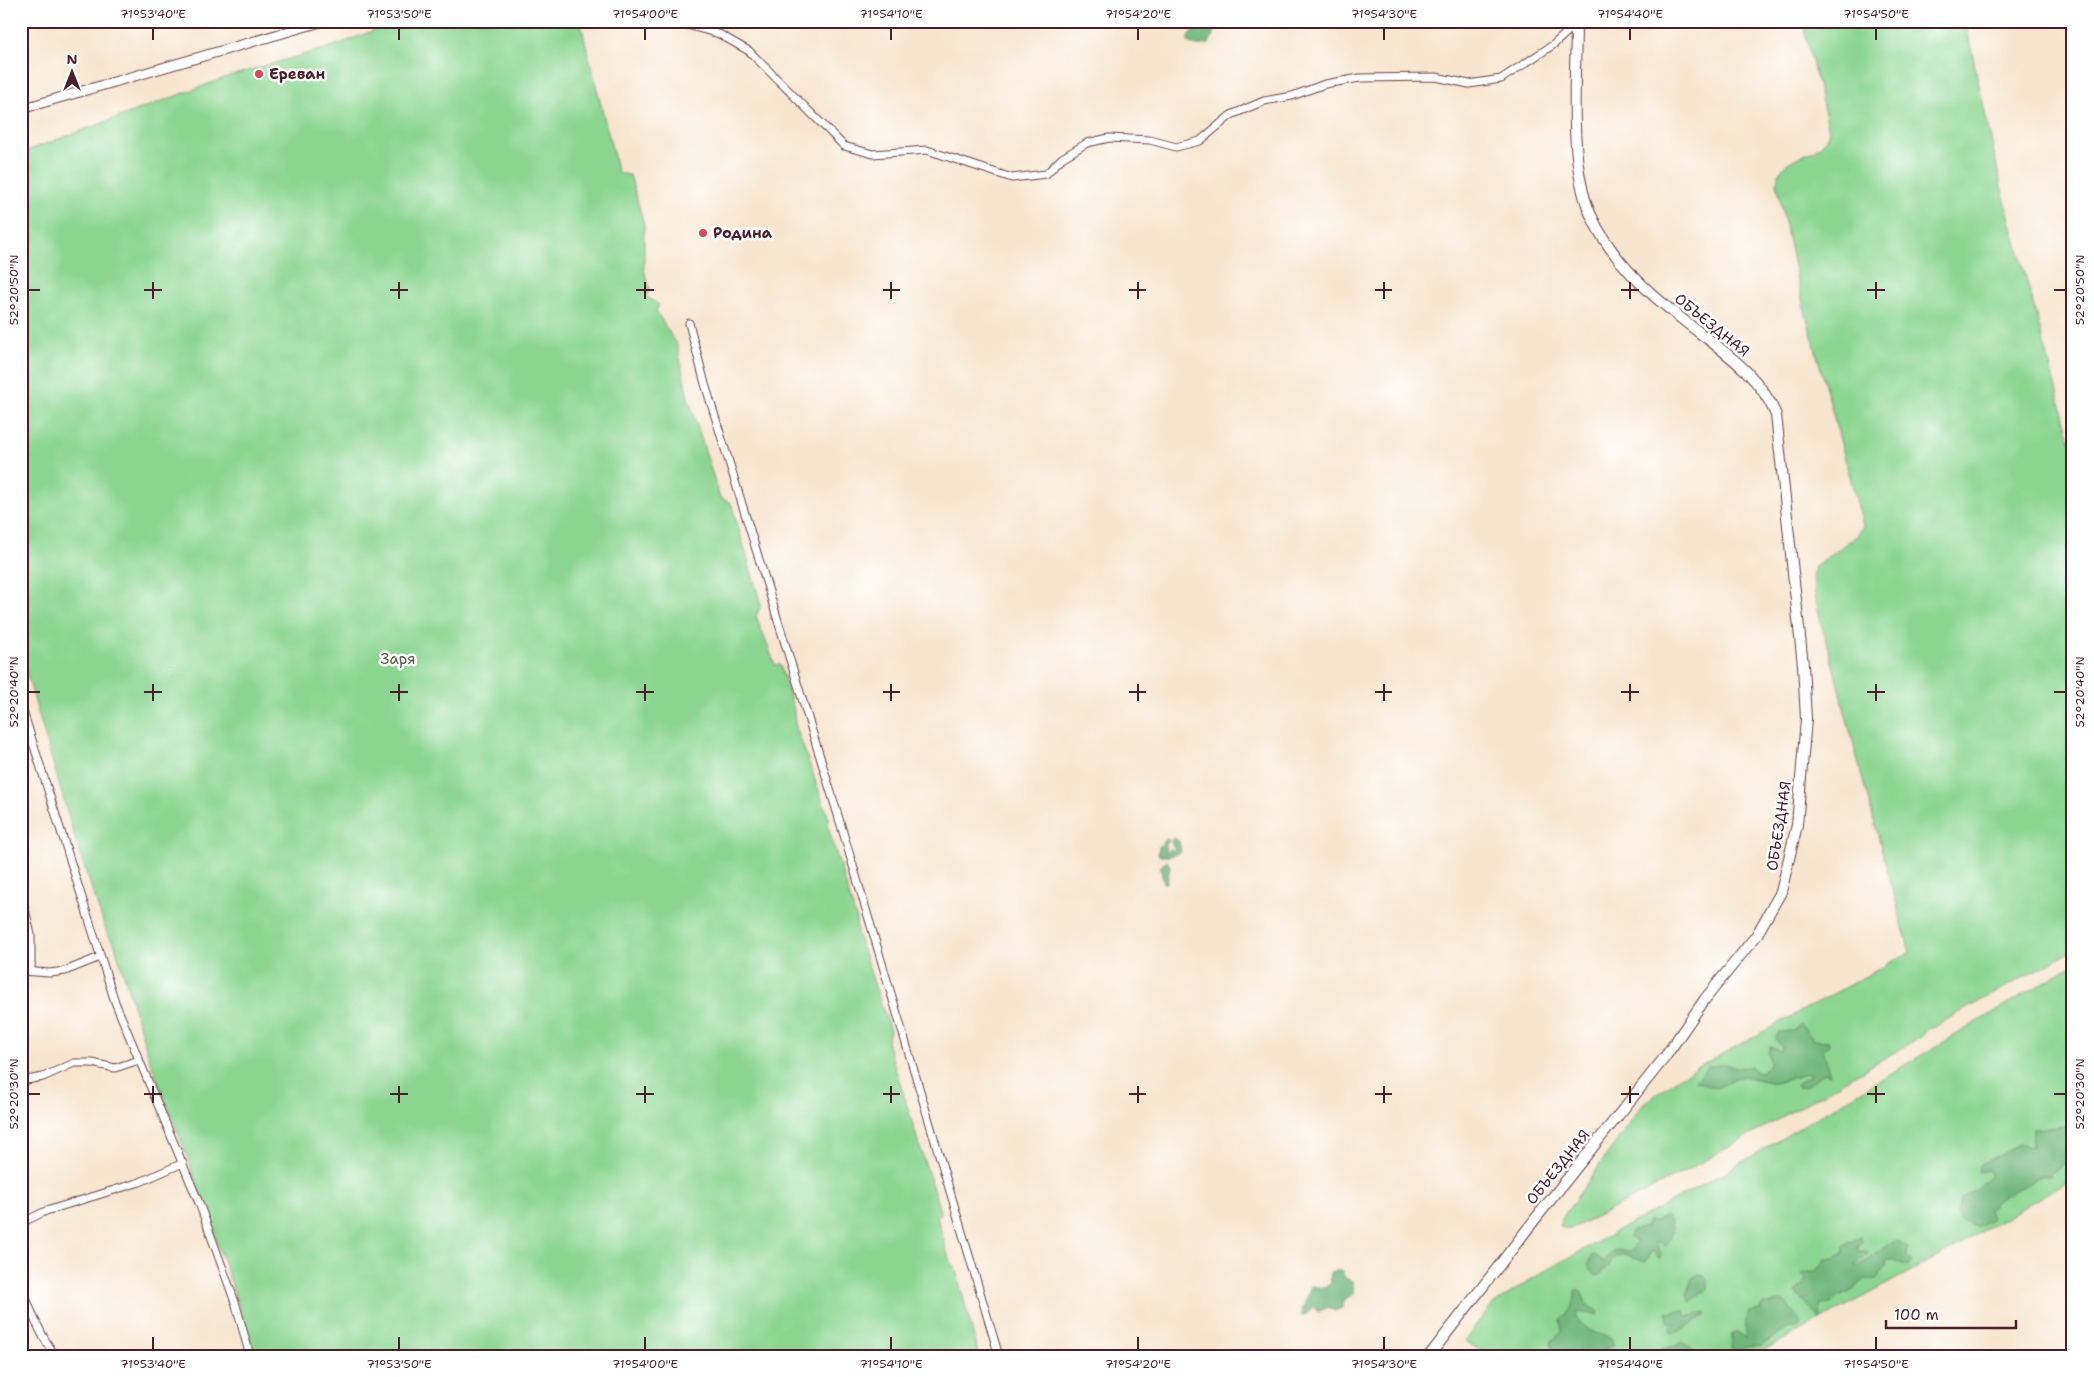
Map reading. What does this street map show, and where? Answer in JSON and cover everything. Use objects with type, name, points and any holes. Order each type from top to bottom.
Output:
[{"type":"main road","name":"ОБЪЕЗДНАЯ","points":[[1429,1356],[1536,1218],[1643,1085],[1705,999],[1756,936],[1782,892],[1797,825],[1806,719],[1804,674],[1776,414],[1763,391],[1745,370],[1724,350],[1664,305],[1626,267],[1614,252],[1590,213],[1584,196],[1577,157],[1576,23]]},
{"type":"street","points":[[21,109],[324,21]]},
{"type":"street","points":[[673,21],[719,34],[749,51],[844,146],[872,154],[927,150],[1012,178],[1046,174],[1062,158],[1087,143],[1109,138],[1150,140],[1176,147],[1200,141],[1231,115],[1264,101],[1292,96],[1325,84],[1360,78],[1436,78],[1469,84],[1501,79],[1553,45],[1576,23]]},
{"type":"street","points":[[689,323],[705,384],[837,812],[999,1356]]},
{"type":"street","points":[[21,705],[115,1002],[183,1163],[236,1305],[250,1356]]},
{"type":"street","points":[[21,892],[31,935],[31,966]]},
{"type":"street","points":[[21,953],[31,966],[39,972],[65,970],[100,957]]},
{"type":"street","points":[[21,971],[31,966]]},
{"type":"street","points":[[21,1081],[43,1077],[74,1063],[92,1063],[115,1068],[139,1060]]},
{"type":"street","points":[[21,1223],[46,1211],[140,1182],[183,1163]]},
{"type":"street","points":[[21,1280],[40,1334],[55,1356]]},
{"type":"green space","name":"Заря","points":[[397,21],[580,21],[618,173],[630,175],[644,225],[644,270],[650,290],[646,296],[659,305],[656,311],[677,345],[688,397],[720,498],[731,503],[761,605],[756,616],[775,665],[780,664],[794,711],[795,724],[828,816],[829,830],[856,918],[857,933],[890,1030],[887,1042],[941,1214],[937,1217],[949,1259],[955,1267],[979,1356],[256,1356],[190,1164],[148,1055],[115,945],[107,933],[78,849],[21,654],[21,153],[230,76],[337,45]]},
{"type":"green space","points":[[1170,21],[1227,21],[1216,26],[1209,44],[1195,46],[1188,42],[1188,37],[1194,30],[1190,23],[1183,29],[1173,26]]},
{"type":"green space","points":[[1802,21],[1965,21],[2002,190],[2073,451],[2073,950],[1930,1027],[1921,1037],[1702,1162],[1568,1230],[1559,1226],[1563,1217],[1642,1105],[1680,1077],[1910,952],[1823,628],[1814,586],[1815,566],[1857,536],[1863,525],[1797,281],[1777,184],[1780,173],[1785,165],[1818,147],[1825,140],[1829,130]]},
{"type":"green space","points":[[1173,838],[1179,841],[1181,852],[1170,856],[1160,856],[1158,854],[1159,847],[1166,839],[1169,840],[1165,847],[1166,853],[1170,848],[1173,851],[1175,849],[1171,842]]},
{"type":"green space","points":[[1167,861],[1170,866],[1167,883],[1164,883],[1160,867]]},
{"type":"green space","points":[[2073,965],[2073,1178],[1954,1248],[1753,1356],[1490,1356],[1466,1342],[1466,1339],[1491,1306],[1541,1273],[1727,1171]]},
{"type":"green space","points":[[1800,1024],[1814,1040],[1829,1041],[1829,1045],[1823,1049],[1830,1075],[1823,1073],[1805,1087],[1798,1087],[1796,1084],[1809,1077],[1810,1073],[1775,1083],[1743,1076],[1716,1088],[1695,1081],[1708,1066],[1722,1064],[1741,1068],[1751,1066],[1756,1072],[1760,1073],[1770,1064],[1768,1053],[1770,1046],[1780,1051],[1782,1048],[1776,1039],[1778,1032],[1793,1031]]},
{"type":"green space","points":[[2073,1105],[2073,1159],[2051,1173],[2050,1176],[2042,1176],[1998,1199],[1988,1210],[1991,1220],[1978,1227],[1959,1219],[1957,1213],[1962,1198],[1976,1190],[1991,1175],[1988,1170],[1978,1172],[1979,1166],[2018,1144],[2024,1144],[2027,1148],[2032,1146],[2033,1129],[2070,1126],[2072,1124],[2066,1115],[2064,1107]]},
{"type":"green space","points":[[1665,1216],[1671,1223],[1672,1231],[1670,1239],[1665,1246],[1659,1241],[1656,1242],[1662,1256],[1659,1258],[1653,1250],[1645,1262],[1625,1254],[1614,1257],[1600,1275],[1596,1275],[1588,1266],[1591,1256],[1595,1255],[1604,1262],[1610,1253],[1615,1250],[1630,1251],[1637,1242],[1629,1236],[1632,1230],[1646,1227],[1648,1221],[1656,1222]]},
{"type":"green space","points":[[1861,1237],[1862,1241],[1857,1247],[1858,1251],[1866,1251],[1868,1254],[1856,1263],[1856,1267],[1896,1240],[1908,1248],[1907,1256],[1912,1262],[1907,1266],[1894,1260],[1887,1260],[1886,1268],[1876,1279],[1865,1279],[1856,1288],[1839,1296],[1831,1304],[1820,1304],[1821,1320],[1796,1293],[1806,1280],[1802,1274],[1817,1270],[1827,1258],[1834,1258],[1844,1253],[1844,1246]]},
{"type":"green space","points":[[1341,1270],[1345,1278],[1352,1281],[1355,1293],[1344,1300],[1343,1307],[1335,1311],[1328,1307],[1318,1312],[1313,1305],[1308,1314],[1300,1316],[1311,1286],[1325,1288],[1331,1283],[1330,1272]]},
{"type":"green space","points":[[1699,1274],[1703,1275],[1708,1281],[1708,1289],[1690,1302],[1687,1295],[1692,1278]]},
{"type":"green space","points":[[1579,1289],[1585,1303],[1598,1311],[1597,1315],[1576,1312],[1584,1327],[1611,1338],[1614,1345],[1604,1350],[1606,1353],[1627,1351],[1634,1353],[1633,1356],[1554,1356],[1551,1342],[1562,1332],[1560,1319],[1572,1307],[1575,1300],[1575,1290]]},
{"type":"green space","points":[[1777,1301],[1785,1302],[1801,1322],[1799,1327],[1786,1329],[1761,1346],[1751,1345],[1739,1350],[1731,1349],[1732,1334],[1737,1333],[1745,1338],[1746,1321],[1750,1312],[1760,1310],[1762,1305],[1770,1305]]},
{"type":"green space","points":[[1683,1310],[1688,1317],[1705,1312],[1706,1315],[1678,1332],[1671,1333],[1671,1327],[1677,1323],[1669,1322],[1666,1311],[1671,1313]]},
{"type":"green space","points":[[1682,1342],[1691,1348],[1691,1356],[1657,1355],[1661,1349],[1676,1346]]},
{"type":"place","name":"Ереван","points":[[259,74]]},
{"type":"place","name":"Родина","points":[[703,233]]}]
